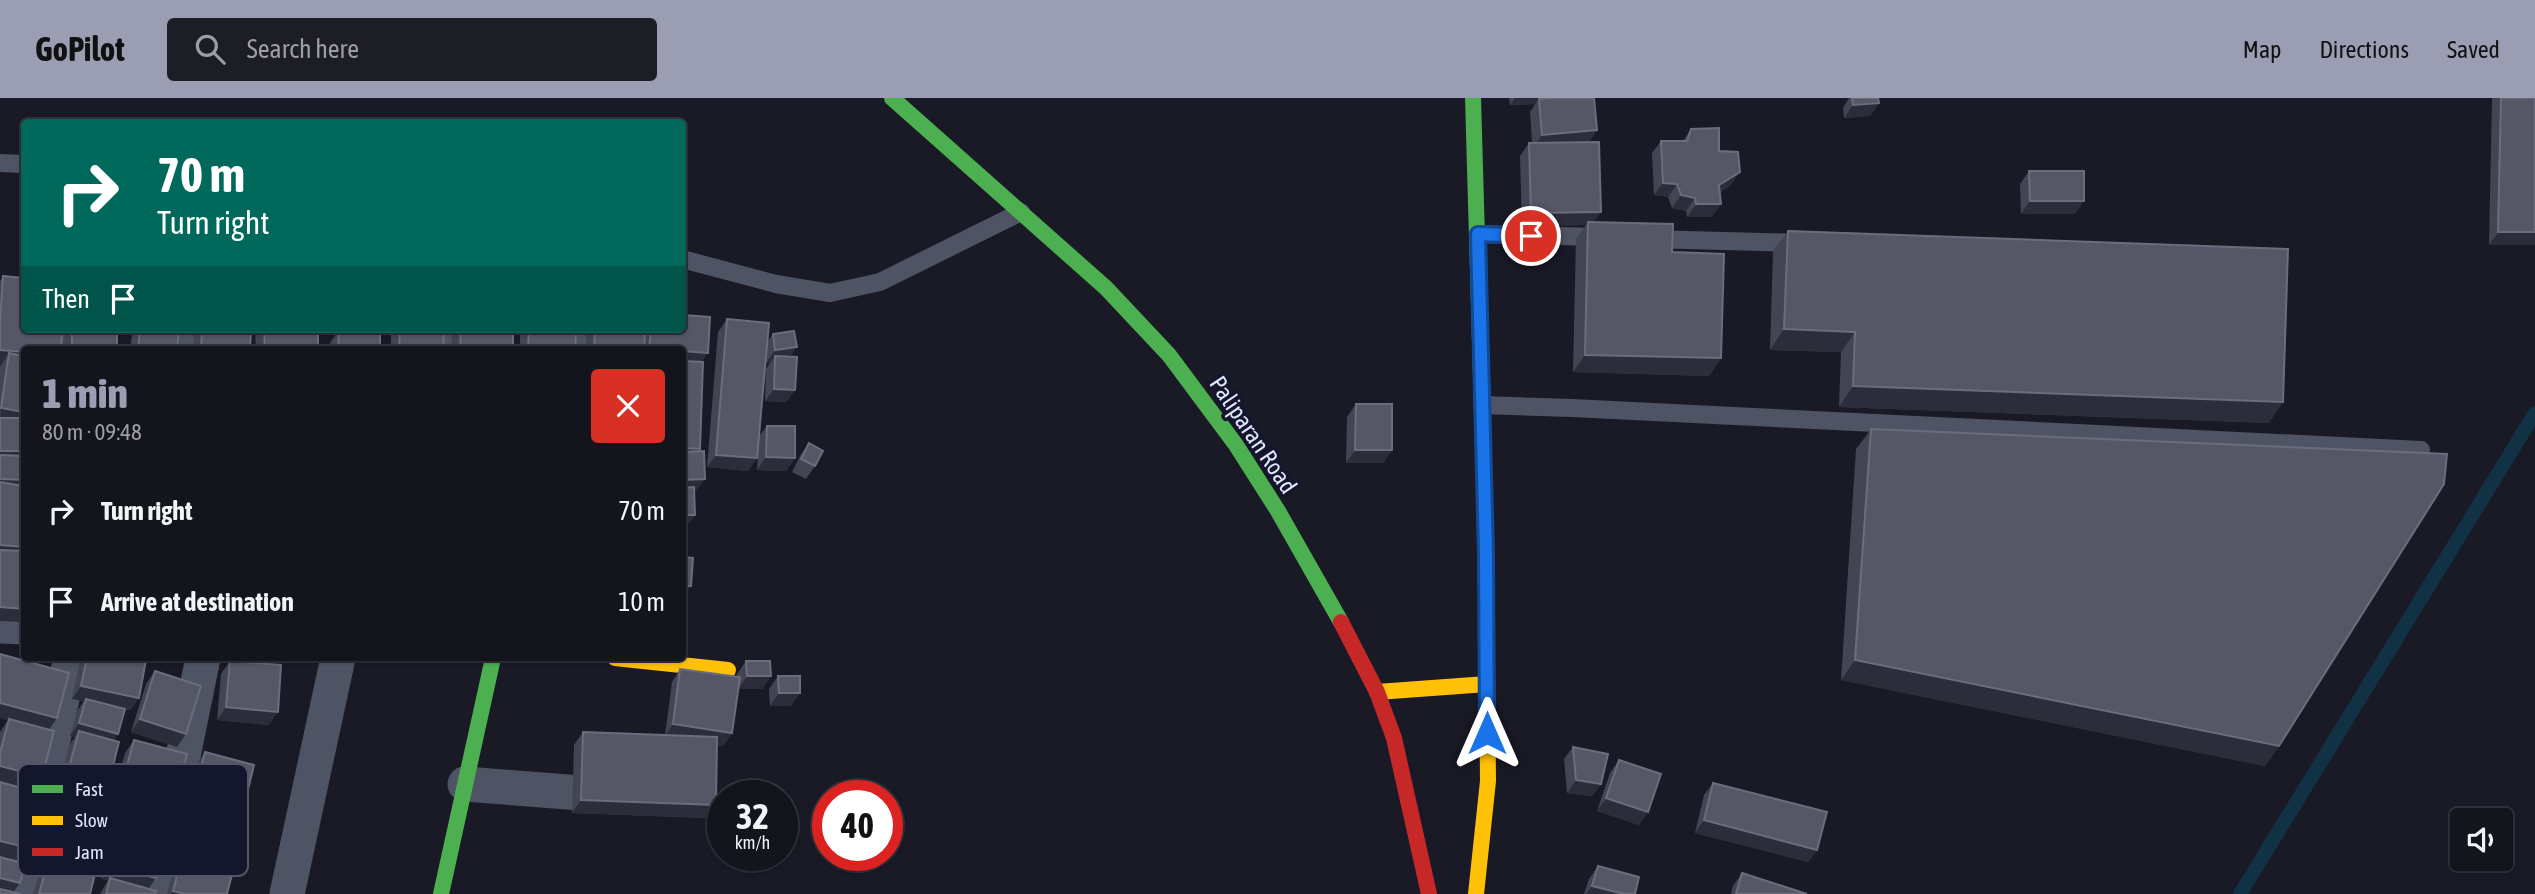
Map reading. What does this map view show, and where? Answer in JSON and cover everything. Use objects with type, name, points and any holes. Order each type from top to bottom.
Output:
[{"type":"street","name":"Paliparan Road","points":[[892,98],[1106,288],[1170,355],[1236,445],[1278,511],[1348,634],[1377,692],[1394,738],[1429,894]]},
{"type":"street","points":[[1473,98],[1482,405],[1488,781],[1476,894]]},
{"type":"street","points":[[0,626],[21,627]]},
{"type":"street","points":[[48,764],[70,661]]},
{"type":"street","points":[[181,764],[202,661]]},
{"type":"street","points":[[286,894],[337,661]]},
{"type":"street","points":[[441,894],[492,661]]},
{"type":"street","points":[[643,661],[728,670]]},
{"type":"street","points":[[1377,692],[1487,684]]},
{"type":"street","points":[[465,784],[653,798]]},
{"type":"street","points":[[19,894],[23,876]]},
{"type":"street","points":[[155,894],[159,876]]},
{"type":"lane","points":[[0,163],[21,164]]},
{"type":"lane","points":[[686,260],[776,284],[830,293],[880,282],[1021,212]]},
{"type":"lane","points":[[1478,234],[1823,243]]},
{"type":"lane","points":[[1482,405],[2421,450]]},
{"type":"building","points":[[1594,98],[1597,130],[1542,135],[1539,99]]},
{"type":"building","points":[[1852,98],[1878,98],[1879,103],[1853,105]]},
{"type":"building","points":[[2501,98],[2535,98],[2535,232],[2498,232]]},
{"type":"building","points":[[1719,128],[1719,151],[1738,152],[1740,172],[1719,185],[1721,204],[1696,204],[1695,198],[1681,195],[1677,184],[1663,183],[1661,141],[1687,141],[1691,129]]},
{"type":"building","points":[[1599,142],[1601,212],[1531,213],[1529,143]]},
{"type":"building","points":[[2029,171],[2084,171],[2084,201],[2030,201]]},
{"type":"building","points":[[1588,222],[1673,224],[1672,252],[1724,254],[1721,358],[1585,355]]},
{"type":"building","points":[[1788,231],[2288,249],[2283,402],[1853,386],[1855,332],[1784,329]]},
{"type":"building","points":[[3,276],[21,278],[21,333],[62,333],[61,346],[21,346],[21,352],[0,350]]},
{"type":"building","points":[[686,315],[710,317],[708,353],[686,351],[686,346],[649,346],[651,333],[686,333]]},
{"type":"building","points":[[727,319],[769,323],[757,458],[716,455]]},
{"type":"building","points":[[794,331],[797,347],[775,350],[773,334]]},
{"type":"building","points":[[72,333],[117,333],[117,346],[72,346]]},
{"type":"building","points":[[140,333],[179,333],[177,346],[138,346]]},
{"type":"building","points":[[202,333],[251,333],[250,346],[201,346]]},
{"type":"building","points":[[264,333],[318,333],[318,346],[265,346]]},
{"type":"building","points":[[339,333],[380,333],[380,346],[338,346]]},
{"type":"building","points":[[400,333],[444,333],[443,346],[399,346]]},
{"type":"building","points":[[461,333],[513,333],[513,346],[460,346]]},
{"type":"building","points":[[529,333],[576,333],[575,346],[528,346]]},
{"type":"building","points":[[595,333],[645,333],[644,346],[594,346]]},
{"type":"building","points":[[9,353],[21,355],[21,411],[1,408]]},
{"type":"building","points":[[775,356],[797,357],[795,390],[774,389]]},
{"type":"building","points":[[686,361],[703,362],[700,449],[686,448]]},
{"type":"building","points":[[1356,404],[1392,404],[1392,450],[1355,450]]},
{"type":"building","points":[[0,418],[21,418],[21,451],[0,451]]},
{"type":"building","points":[[767,426],[795,426],[795,458],[766,457]]},
{"type":"building","points":[[1871,429],[2447,454],[2444,484],[2279,746],[1855,660]]},
{"type":"building","points":[[809,443],[823,451],[815,466],[801,459]]},
{"type":"building","points":[[704,451],[705,479],[686,480],[686,452]]},
{"type":"building","points":[[0,455],[21,456],[21,480],[0,479]]},
{"type":"building","points":[[0,482],[21,486],[21,547],[0,545]]},
{"type":"building","points":[[694,487],[695,515],[686,515],[686,488]]},
{"type":"building","points":[[0,550],[21,551],[21,609],[0,607]]},
{"type":"building","points":[[686,557],[693,558],[691,586],[686,586]]},
{"type":"building","points":[[0,654],[69,673],[57,718],[0,703]]},
{"type":"building","points":[[86,661],[146,661],[139,698],[81,686]]},
{"type":"building","points":[[230,661],[281,665],[278,712],[226,707]]},
{"type":"building","points":[[746,661],[770,661],[771,676],[747,676]]},
{"type":"building","points":[[680,669],[740,677],[732,733],[673,724]]},
{"type":"building","points":[[155,671],[201,686],[186,734],[140,719]]},
{"type":"building","points":[[778,676],[800,676],[800,693],[779,693]]},
{"type":"building","points":[[86,699],[125,709],[118,734],[79,723]]},
{"type":"building","points":[[9,719],[54,731],[45,764],[18,764],[18,771],[0,766],[0,753]]},
{"type":"building","points":[[79,731],[119,742],[113,764],[70,764]]},
{"type":"building","points":[[583,732],[717,737],[716,780],[707,780],[707,805],[581,800]]},
{"type":"building","points":[[134,740],[187,754],[184,764],[128,764]]},
{"type":"building","points":[[1573,747],[1608,754],[1601,784],[1576,780]]},
{"type":"building","points":[[205,752],[254,765],[248,789],[248,764],[202,764]]},
{"type":"building","points":[[1619,760],[1661,774],[1648,812],[1606,798]]},
{"type":"building","points":[[0,782],[18,787],[18,845],[0,841]]},
{"type":"building","points":[[1713,783],[1827,812],[1817,850],[1704,820]]},
{"type":"building","points":[[0,857],[18,862],[18,876],[22,876],[20,883],[0,878]]},
{"type":"building","points":[[1598,866],[1639,877],[1635,894],[1592,886]]},
{"type":"building","points":[[1742,873],[1807,894],[1736,894]]},
{"type":"building","points":[[44,876],[94,876],[90,894],[39,894]]},
{"type":"building","points":[[177,876],[232,876],[227,894],[185,894],[173,891]]},
{"type":"building","points":[[110,878],[156,891],[155,894],[106,894]]},
{"type":"building","points":[[0,889],[21,894],[0,894]]},
{"type":"waterway","points":[[2240,894],[2535,413]]},
{"type":"traffic: fast","points":[[892,98],[1106,288],[1169,355],[1236,445],[1278,511],[1341,622]]},
{"type":"traffic: fast","points":[[1473,98],[1486,551]]},
{"type":"traffic: fast","points":[[441,894],[492,661]]},
{"type":"traffic: slow","points":[[1476,894],[1488,781],[1486,551]]},
{"type":"traffic: slow","points":[[643,661],[728,670]]},
{"type":"traffic: slow","points":[[1377,692],[1487,684]]},
{"type":"traffic: jam","points":[[1341,622],[1377,692],[1394,738],[1429,894]]},
{"type":"route","points":[[1487,733],[1486,554],[1478,234],[1531,236]]}]
